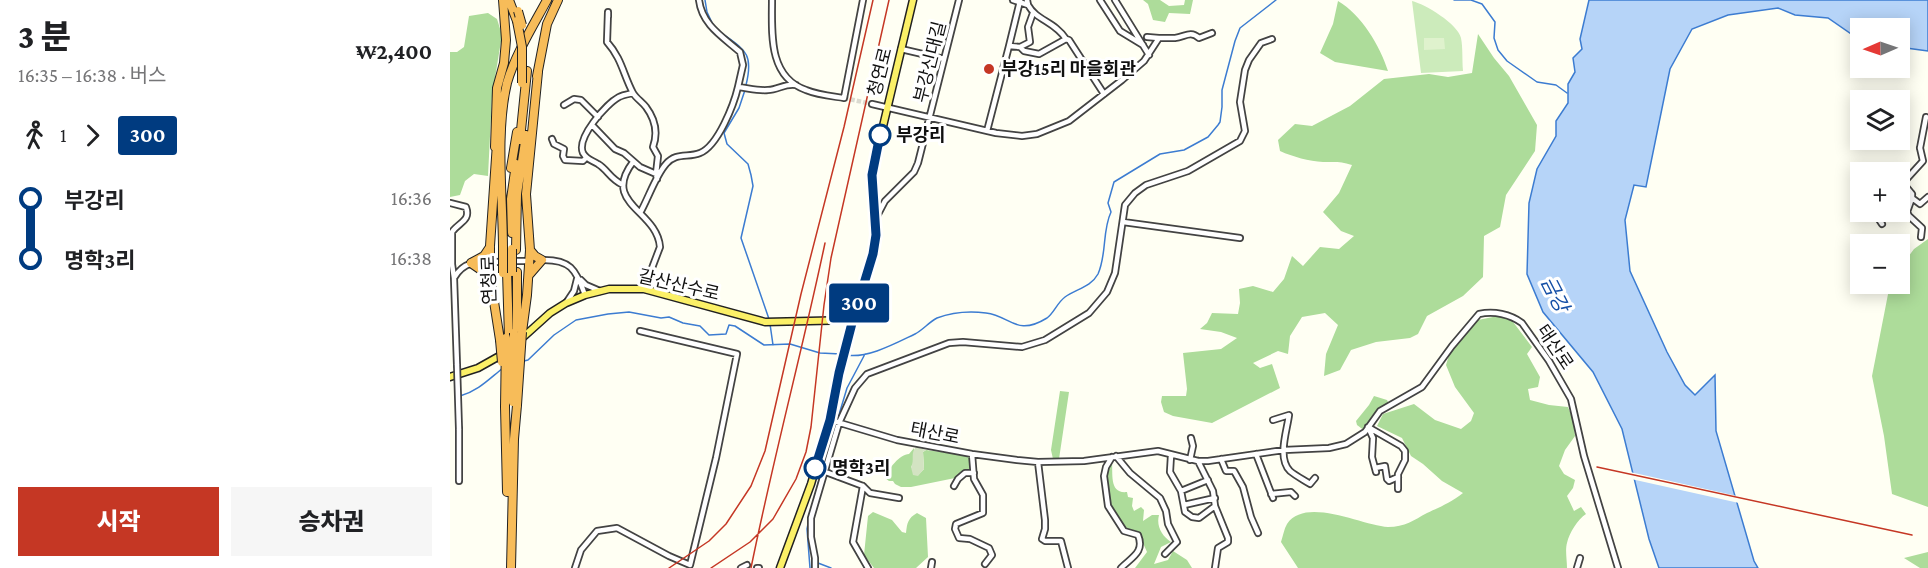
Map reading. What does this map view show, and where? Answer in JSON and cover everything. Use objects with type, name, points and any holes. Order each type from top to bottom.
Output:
[{"type":"highway","points":[[503,0],[506,40],[504,63],[497,88],[490,276],[511,336]]},
{"type":"highway","name":"연청로","points":[[508,568],[514,439],[510,405],[508,185],[517,133],[522,83],[522,47],[509,0]]},
{"type":"highway","name":"연청로","points":[[508,568],[511,199],[528,71],[524,35],[514,0]]},
{"type":"highway","name":"연청로","points":[[510,250],[502,146],[503,106],[507,85],[530,32],[548,0]]},
{"type":"highway","name":"연청로","points":[[510,250],[517,194],[547,24],[558,0]]},
{"type":"highway","points":[[511,336],[529,275],[530,250],[525,194],[538,72]]},
{"type":"highway","points":[[495,158],[502,104],[507,85]]},
{"type":"highway","points":[[490,246],[484,256],[471,263],[490,276]]},
{"type":"highway","points":[[529,275],[542,260],[530,250]]},
{"type":"main road","name":"청연로","points":[[780,568],[831,420],[839,373],[852,321],[872,260],[876,235],[872,175],[913,0]]},
{"type":"main road","name":"갈산산수로","points":[[450,377],[470,372],[491,362],[550,313],[566,303],[600,291],[644,289],[742,317],[772,323],[852,321]]},
{"type":"street","points":[[640,213],[665,164],[684,154],[698,154],[712,145],[739,87],[743,65],[740,52],[715,33],[705,19],[699,0]]},
{"type":"street","points":[[772,0],[772,45],[777,63],[797,86]]},
{"type":"street","points":[[739,87],[767,90],[791,84],[811,92],[844,98],[863,0]]},
{"type":"street","name":"부강신대길","points":[[875,221],[885,201],[914,172],[918,164],[959,0]]},
{"type":"street","points":[[1013,0],[1027,2],[1032,14],[1059,28],[1104,94]]},
{"type":"street","points":[[1100,0],[1120,31],[1143,45]]},
{"type":"street","points":[[1105,10],[1116,1],[1149,55]]},
{"type":"street","points":[[987,131],[1020,2]]},
{"type":"street","points":[[608,17],[608,12],[607,42],[621,62],[633,93],[647,108],[656,128],[653,147],[658,156],[657,176]]},
{"type":"street","points":[[1009,46],[1020,47],[1030,42],[1029,22],[1032,14]]},
{"type":"street","points":[[1147,37],[1174,38],[1189,33],[1199,38],[1212,33]]},
{"type":"street","points":[[872,104],[987,131],[1022,136],[1048,131],[1069,121],[1104,94],[1149,55],[1159,38]]},
{"type":"street","points":[[1020,47],[1024,51],[1039,54],[1066,39]]},
{"type":"street","points":[[815,568],[811,518],[839,423],[855,388],[867,374],[948,343],[963,342],[1022,347],[1045,340],[1089,313],[1107,292],[1115,273],[1125,205],[1135,193],[1146,186],[1188,171],[1240,141],[1245,131],[1240,102],[1248,60],[1261,43],[1272,39]]},
{"type":"street","points":[[901,50],[944,60]]},
{"type":"street","points":[[782,86],[784,73]]},
{"type":"street","points":[[623,185],[608,176],[597,163],[586,158],[582,144],[598,117],[619,97],[633,93]]},
{"type":"street","points":[[564,105],[572,97],[581,100],[598,117]]},
{"type":"street","points":[[1926,117],[1920,148],[1925,162],[1903,183],[1920,204],[1928,198]]},
{"type":"street","points":[[592,125],[615,149],[657,176]]},
{"type":"street","points":[[552,139],[554,144],[564,149],[562,156],[565,160],[583,161],[586,158]]},
{"type":"street","points":[[1920,148],[1928,147]]},
{"type":"street","points":[[633,162],[627,171],[623,185],[626,197],[657,233],[660,247],[644,289]]},
{"type":"street","points":[[1912,196],[1907,212],[1922,228]]},
{"type":"street","points":[[450,203],[466,207],[468,214],[465,221],[452,232],[459,481]]},
{"type":"street","points":[[1123,222],[1240,238]]},
{"type":"street","points":[[1922,228],[1928,225]]},
{"type":"street","points":[[1921,237],[1922,228]]},
{"type":"street","points":[[454,278],[461,267],[471,263],[542,260],[563,262],[571,267],[586,285],[600,291]]},
{"type":"street","points":[[578,276],[585,295]]},
{"type":"street","points":[[566,303],[576,286],[578,276]]},
{"type":"street","name":"태산로","points":[[831,420],[897,440],[972,454],[1038,462],[1084,461],[1148,451],[1198,461],[1284,450],[1336,447],[1358,436],[1380,411],[1422,387],[1452,345],[1479,314],[1502,314],[1522,323],[1549,361],[1571,399],[1584,456],[1618,568]]},
{"type":"street","points":[[575,568],[582,550],[597,531],[617,528],[692,566],[737,354],[640,331]]},
{"type":"street","points":[[1274,420],[1289,415],[1284,459],[1290,471],[1310,484],[1315,478]]},
{"type":"street","points":[[1368,427],[1374,438],[1372,457],[1375,470],[1385,466],[1389,481],[1398,477]]},
{"type":"street","points":[[1368,427],[1401,446],[1405,452],[1406,460],[1398,477],[1398,489]]},
{"type":"street","points":[[1190,460],[1193,446],[1191,438]]},
{"type":"street","points":[[972,454],[975,479],[983,495],[983,513],[956,524],[955,529],[959,538],[970,539],[989,548],[992,555],[985,564]]},
{"type":"street","points":[[1171,454],[1171,476],[1181,491],[1185,512],[1199,518],[1215,506]]},
{"type":"street","points":[[1256,454],[1272,496],[1291,492],[1295,496]]},
{"type":"street","points":[[1121,568],[1140,549],[1142,543],[1138,536],[1124,531],[1108,506],[1104,476],[1106,467],[1114,457],[1160,498],[1177,542],[1165,554]]},
{"type":"street","points":[[1221,459],[1226,471],[1234,471],[1244,487],[1251,517],[1258,534]]},
{"type":"street","points":[[1198,461],[1208,480],[1215,498],[1215,506],[1228,538],[1228,542],[1218,548],[1215,568]]},
{"type":"street","points":[[1038,462],[1045,520],[1042,539],[1061,541],[1068,568]]},
{"type":"street","points":[[815,468],[864,486],[870,493],[899,498]]},
{"type":"street","points":[[954,486],[964,472],[974,473]]},
{"type":"street","points":[[1181,491],[1208,480]]},
{"type":"street","points":[[864,486],[853,542],[868,568]]},
{"type":"street","points":[[1184,505],[1215,498]]},
{"type":"street","points":[[1577,568],[1580,558]]},
{"type":"street","points":[[741,568],[747,565]]},
{"type":"green space","points":[[1143,0],[1160,0],[1169,6],[1184,5],[1185,0],[1193,0],[1190,14],[1169,13],[1165,22],[1153,20],[1148,4]]},
{"type":"green space","points":[[1338,1],[1362,22],[1380,51],[1388,71],[1335,62],[1320,53],[1333,24]]},
{"type":"green space","points":[[1412,1],[1440,15],[1459,33],[1462,42],[1463,71],[1421,73]]},
{"type":"green space","points":[[488,13],[497,19],[502,35],[492,96],[488,176],[474,174],[465,181],[460,195],[450,197],[450,52],[457,52],[464,47],[469,16]]},
{"type":"green space","points":[[1478,34],[1509,76],[1537,125],[1535,151],[1506,195],[1500,227],[1484,236],[1483,277],[1463,296],[1427,316],[1418,334],[1410,338],[1376,342],[1351,350],[1340,370],[1324,376],[1326,354],[1338,325],[1325,313],[1302,317],[1290,336],[1288,354],[1278,351],[1253,363],[1260,368],[1272,364],[1280,388],[1212,423],[1173,416],[1164,412],[1162,396],[1186,396],[1183,353],[1221,349],[1237,338],[1221,332],[1200,329],[1207,323],[1212,313],[1238,314],[1239,289],[1253,286],[1273,292],[1284,279],[1292,256],[1303,266],[1320,247],[1339,249],[1354,236],[1341,231],[1323,212],[1339,193],[1352,165],[1341,162],[1312,161],[1290,155],[1280,151],[1278,140],[1295,124],[1312,126],[1350,106],[1384,79],[1429,74],[1448,77],[1472,73]]},
{"type":"green space","points":[[1424,38],[1444,38],[1445,49],[1424,50]]},
{"type":"green space","points":[[1928,239],[1928,507],[1892,494],[1884,436],[1872,376],[1888,294],[1910,294],[1910,254]]},
{"type":"green space","points":[[1498,316],[1510,318],[1532,347],[1527,354],[1540,377],[1538,387],[1528,389],[1530,400],[1568,407],[1573,419],[1575,436],[1565,450],[1559,466],[1564,474],[1575,480],[1567,496],[1574,511],[1581,507],[1586,514],[1577,523],[1568,539],[1567,568],[1298,568],[1281,542],[1287,524],[1296,516],[1321,512],[1394,527],[1413,521],[1463,493],[1442,481],[1411,456],[1402,438],[1377,426],[1383,414],[1414,404],[1435,420],[1461,429],[1471,421],[1474,413],[1455,387],[1446,365],[1450,352],[1478,320]]},
{"type":"green space","points":[[1060,391],[1069,392],[1059,459],[1053,459],[1051,450]]},
{"type":"green space","points":[[1374,396],[1387,400],[1389,404],[1381,408],[1365,431],[1357,425],[1356,421]]},
{"type":"green space","points":[[916,447],[926,450],[923,452],[924,469],[918,476],[913,475],[911,467]]},
{"type":"green space","points":[[914,448],[914,462],[911,467],[918,475],[924,469],[923,452],[926,450],[971,456],[973,472],[963,471],[955,478],[911,487],[901,487],[885,478],[895,463]]},
{"type":"green space","points":[[1112,461],[1112,477],[1117,490],[1127,492],[1128,497],[1133,498],[1134,511],[1141,507],[1144,510],[1143,521],[1152,515],[1159,515],[1160,530],[1171,542],[1161,547],[1154,564],[1168,560],[1173,551],[1187,560],[1192,568],[1135,568],[1147,552],[1139,534],[1124,529],[1109,507],[1105,476]]},
{"type":"green space","points":[[873,512],[892,520],[902,532],[906,533],[908,521],[914,515],[917,513],[926,518],[928,557],[916,568],[874,568],[864,555],[868,516]]},
{"type":"green space","points":[[1928,552],[1928,568],[1920,568],[1904,558]]},
{"type":"water","name":"금강","points":[[1589,0],[1928,0],[1928,51],[1910,49],[1910,18],[1850,18],[1850,33],[1828,18],[1795,15],[1778,8],[1728,15],[1692,29],[1670,69],[1646,187],[1634,185],[1625,220],[1630,271],[1667,352],[1685,385],[1695,395],[1715,375],[1716,431],[1758,568],[1659,568],[1649,539],[1622,429],[1593,372],[1543,312],[1527,274],[1529,203],[1537,169],[1556,136],[1556,121],[1568,103],[1568,84],[1575,72],[1573,58],[1582,49],[1580,39]]},
{"type":"pier","points":[[1630,472],[1737,496],[1739,503],[1631,479]]},
{"type":"waterway","points":[[705,0],[707,12],[714,27]]},
{"type":"waterway","points":[[846,355],[863,355],[881,349],[915,334],[937,318],[955,313],[986,313],[1014,324],[1028,326],[1047,318],[1065,297],[1091,282],[1098,274],[1103,259],[1106,227],[1111,212],[1108,203],[1114,182],[1160,154],[1184,150],[1208,137],[1220,122],[1222,90],[1240,28],[1276,0]]},
{"type":"waterway","points":[[1454,0],[1471,0],[1482,4],[1495,22],[1494,38],[1498,50],[1507,61],[1537,82],[1556,85],[1567,93]]},
{"type":"waterway","points":[[720,32],[736,43],[748,59],[746,85]]},
{"type":"waterway","points":[[745,90],[739,108],[724,133],[727,144],[748,164],[751,175],[753,186],[741,238],[769,319]]},
{"type":"waterway","points":[[524,361],[528,360],[554,335],[576,320],[629,312],[661,318],[669,317],[683,323],[700,326],[709,335],[726,334],[729,325],[735,326],[764,345],[790,344],[820,353],[841,354]]},
{"type":"waterway","points":[[770,324],[773,345]]},
{"type":"waterway","points":[[823,468],[847,388],[865,354]]},
{"type":"waterway","points":[[460,396],[478,388],[503,368]]},
{"type":"waterway","points":[[812,508],[821,472]]},
{"type":"waterway","points":[[809,519],[807,529],[810,568]]},
{"type":"waterway","points":[[818,563],[831,568]]},
{"type":"tunnel","points":[[844,98],[872,104]]},
{"type":"railway","points":[[669,568],[709,541],[726,524],[751,486],[765,451],[873,0]]},
{"type":"railway","points":[[711,568],[750,542],[773,519],[796,479],[806,452],[831,258],[889,0]]},
{"type":"railway","points":[[751,568],[825,243]]},
{"type":"railway","points":[[1597,467],[1912,535]]},
{"type":"bus line","name":"300","points":[[815,468],[830,420],[852,323],[872,260],[876,235],[872,175],[880,135]]},
{"type":"place","name":"부강15리 마을회관","points":[[989,69]]},
{"type":"place","name":"부강리","points":[[880,135]]},
{"type":"place","name":"명학3리","points":[[815,468]]}]
